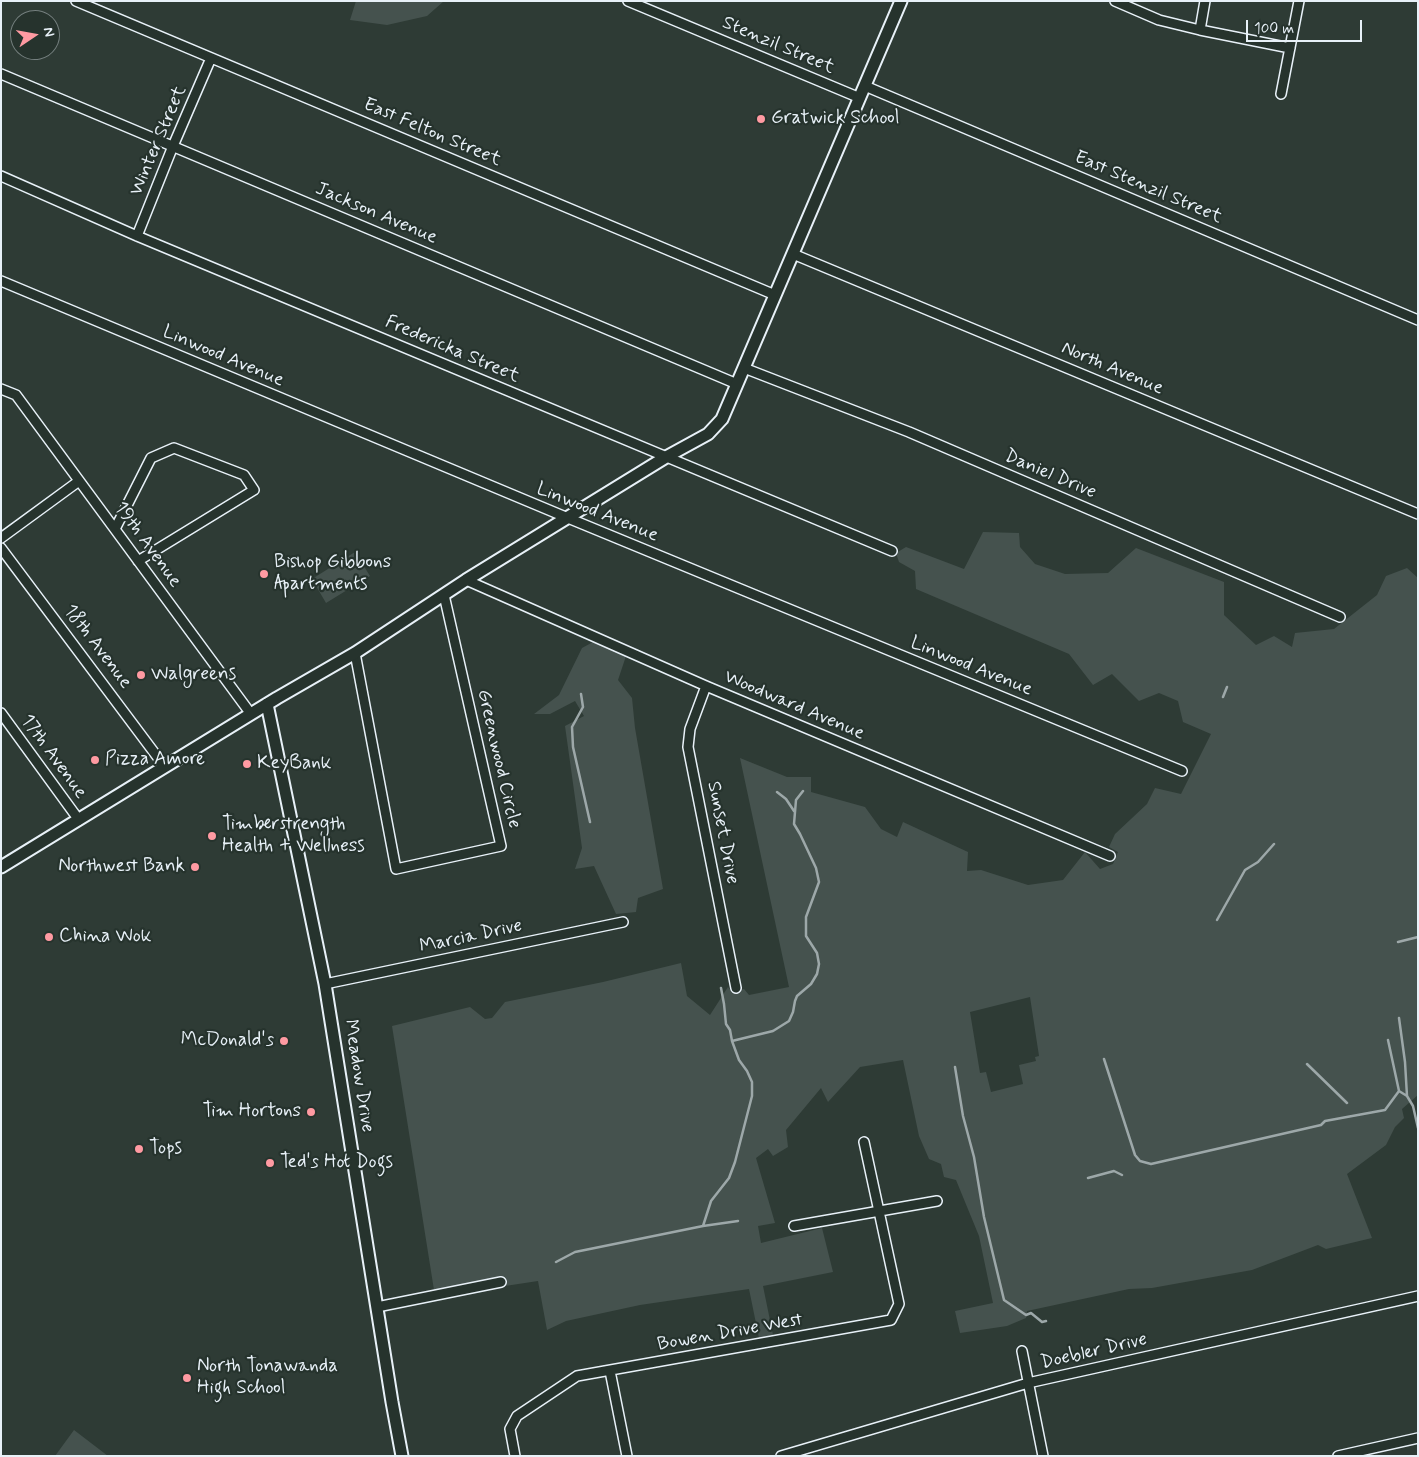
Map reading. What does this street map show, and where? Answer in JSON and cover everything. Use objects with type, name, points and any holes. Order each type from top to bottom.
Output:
[{"type":"street","name":"East Felton Street","points":[[76,1],[775,295]]},
{"type":"street","name":"Stenzil Street","points":[[628,1],[860,98]]},
{"type":"street","points":[[1,867],[267,704],[356,653],[466,580],[666,457],[708,434],[722,419],[738,384],[901,1]]},
{"type":"street","points":[[1115,1],[1159,20],[1290,48]]},
{"type":"street","points":[[1200,30],[1205,1]]},
{"type":"street","points":[[1281,94],[1299,1]]},
{"type":"street","name":"Winter Street","points":[[137,236],[211,58]]},
{"type":"street","name":"Jackson Avenue","points":[[1,74],[738,384]]},
{"type":"street","name":"East Stenzil Street","points":[[865,86],[1418,320]]},
{"type":"street","name":"Fredericka Street","points":[[1,176],[137,236],[892,551]]},
{"type":"street","name":"North Avenue","points":[[793,254],[1418,514]]},
{"type":"street","name":"Linwood Avenue","points":[[1,281],[568,518],[1182,771]]},
{"type":"street","name":"Daniel Drive","points":[[744,368],[909,432],[1340,618]]},
{"type":"street","name":"19th Avenue","points":[[1,389],[16,395],[251,714]]},
{"type":"street","points":[[115,530],[151,458],[174,448],[244,475],[254,490],[138,562]]},
{"type":"street","points":[[1,538],[79,481]]},
{"type":"street","name":"18th Avenue","points":[[1,548],[165,767]]},
{"type":"street","name":"Woodward Avenue","points":[[466,580],[706,686],[1110,856]]},
{"type":"street","name":"Greenwood Circle","points":[[356,653],[396,869],[501,846],[444,595]]},
{"type":"street","name":"Sunset Drive","points":[[706,686],[690,728],[688,747],[736,988]]},
{"type":"street","name":"Meadow Drive","points":[[267,704],[326,984],[402,1456]]},
{"type":"street","name":"17th Avenue","points":[[1,713],[79,820]]},
{"type":"street","name":"Marcia Drive","points":[[326,984],[623,922]]},
{"type":"street","points":[[864,1142],[879,1212]]},
{"type":"street","points":[[794,1226],[937,1201]]},
{"type":"street","name":"Bowen Drive West","points":[[515,1456],[510,1429],[517,1416],[577,1376],[891,1320],[899,1304],[879,1212]]},
{"type":"street","points":[[377,1307],[501,1282]]},
{"type":"street","name":"Doebler Drive","points":[[781,1456],[1028,1383],[1418,1296]]},
{"type":"street","points":[[1022,1351],[1043,1456]]},
{"type":"street","points":[[610,1371],[627,1456]]},
{"type":"street","points":[[1338,1456],[1418,1438]]},
{"type":"shaded area","points":[[356,1],[444,1],[427,16],[387,25],[350,20]]},
{"type":"shaded area","points":[[983,532],[1019,533],[1020,547],[1035,564],[1065,574],[1108,573],[1136,548],[1224,582],[1224,615],[1256,645],[1274,636],[1292,647],[1295,633],[1334,629],[1377,595],[1386,576],[1407,568],[1418,578],[1418,1095],[1402,1109],[1404,1118],[1395,1127],[1386,1145],[1347,1174],[1372,1238],[1326,1249],[1318,1245],[1252,1270],[1152,1288],[1129,1289],[1027,1311],[1026,1318],[1007,1326],[960,1333],[955,1311],[993,1303],[979,1236],[956,1180],[944,1177],[941,1164],[929,1159],[919,1136],[903,1060],[860,1067],[828,1102],[821,1088],[786,1130],[788,1147],[773,1156],[768,1149],[756,1158],[775,1223],[758,1226],[761,1243],[822,1228],[833,1272],[763,1286],[773,1335],[759,1338],[749,1289],[640,1305],[566,1321],[547,1330],[538,1281],[505,1286],[503,1276],[434,1290],[392,1026],[470,1007],[485,1019],[492,1018],[505,1002],[603,982],[681,963],[687,996],[710,1015],[728,987],[732,992],[744,989],[749,995],[789,987],[740,758],[787,777],[811,777],[811,792],[865,807],[881,829],[897,837],[903,822],[968,852],[967,871],[981,870],[1028,885],[1063,880],[1085,852],[1100,869],[1113,864],[1118,852],[1109,847],[1115,834],[1147,804],[1155,788],[1181,794],[1211,734],[1183,722],[1178,701],[1159,693],[1139,701],[1112,674],[1093,685],[1069,654],[916,589],[915,571],[899,562],[896,553],[906,547],[964,569]],"holes":[[[1030,997],[1039,1056],[1035,1057],[1036,1061],[1019,1065],[1023,1084],[991,1092],[986,1072],[980,1073],[970,1012]]]},
{"type":"shaded area","points":[[355,552],[370,576],[326,603],[312,579]]},
{"type":"shaded area","points":[[593,642],[626,656],[618,680],[632,698],[635,728],[663,889],[638,898],[636,912],[616,914],[594,866],[575,869],[582,848],[565,726],[584,716],[575,701],[550,714],[534,714],[559,695],[582,648]]},
{"type":"shaded area","points":[[74,1430],[108,1456],[55,1456]]},
{"type":"waterway","points":[[1223,697],[1227,687]]},
{"type":"waterway","points":[[581,694],[583,707],[572,727],[573,747],[590,822]]},
{"type":"waterway","points":[[732,1041],[773,1031],[789,1021],[797,996],[811,984],[817,974],[819,964],[817,953],[806,936],[806,917],[819,882],[816,868],[794,824],[796,800],[803,791]]},
{"type":"waterway","points":[[777,792],[786,799],[794,811]]},
{"type":"waterway","points":[[1217,920],[1245,870],[1258,862],[1274,844]]},
{"type":"waterway","points":[[1398,942],[1418,937]]},
{"type":"waterway","points":[[703,1226],[711,1201],[729,1178],[752,1096],[752,1082],[739,1060],[730,1030],[726,1024],[721,988]]},
{"type":"waterway","points":[[1399,1018],[1407,1096]]},
{"type":"waterway","points":[[1388,1040],[1399,1091],[1407,1096],[1413,1106],[1418,1128]]},
{"type":"waterway","points":[[1104,1059],[1135,1155],[1140,1161],[1151,1164],[1321,1125],[1325,1121],[1385,1110],[1399,1091]]},
{"type":"waterway","points":[[1307,1064],[1347,1103]]},
{"type":"waterway","points":[[955,1067],[963,1116],[974,1157],[984,1217],[1004,1300],[1026,1315],[1031,1313],[1042,1322],[1046,1321]]},
{"type":"waterway","points":[[1088,1178],[1114,1171],[1122,1175]]},
{"type":"waterway","points":[[556,1262],[575,1252],[703,1226],[738,1221]]},
{"type":"place","name":"Gratwick School","points":[[761,119]]},
{"type":"place","name":"Bishop Gibbons Apartments","points":[[264,574]]},
{"type":"place","name":"Walgreens","points":[[141,675]]},
{"type":"place","name":"Pizza Amore","points":[[95,760]]},
{"type":"place","name":"KeyBank","points":[[247,764]]},
{"type":"place","name":"Timberstrength Health + Wellness","points":[[212,836]]},
{"type":"place","name":"Northwest Bank","points":[[195,867]]},
{"type":"place","name":"China Wok","points":[[49,937]]},
{"type":"place","name":"McDonald's","points":[[284,1041]]},
{"type":"place","name":"Tim Hortons","points":[[311,1112]]},
{"type":"place","name":"Tops","points":[[139,1149]]},
{"type":"place","name":"Ted's Hot Dogs","points":[[270,1163]]},
{"type":"place","name":"North Tonawanda High School","points":[[187,1378]]}]
